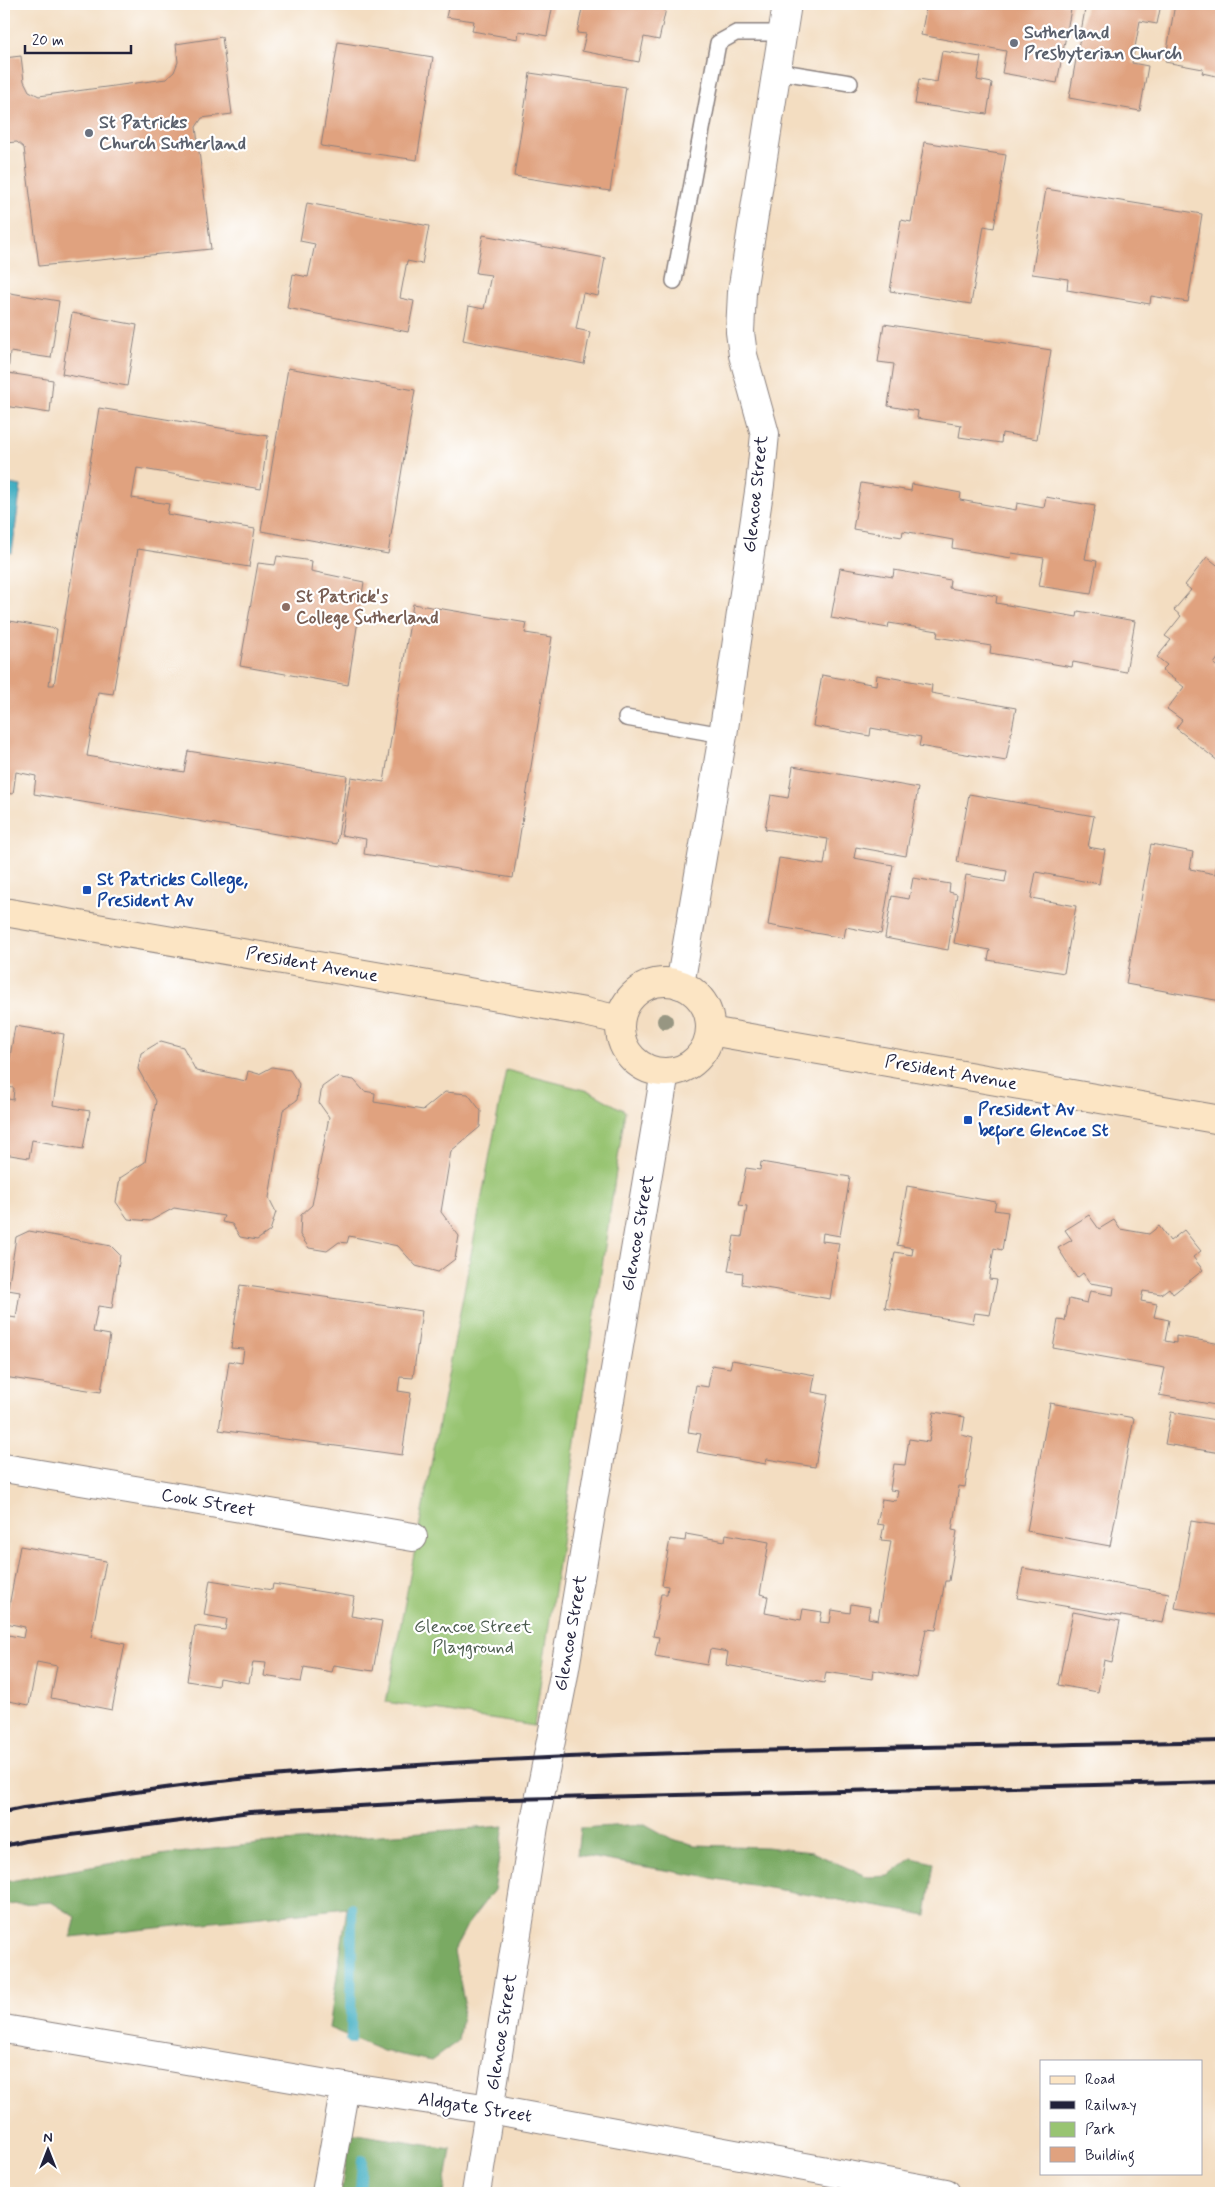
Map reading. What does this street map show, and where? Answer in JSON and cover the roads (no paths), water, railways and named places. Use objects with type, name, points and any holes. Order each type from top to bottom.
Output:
[{"type":"street","name":"Glencoe Street","points":[[680,985],[723,735],[760,485],[765,434],[746,370],[740,332],[742,292],[786,4]]},
{"type":"street","name":"President Avenue","points":[[4,912],[585,1012],[620,1020]]},
{"type":"street","points":[[662,982],[680,985],[701,999],[708,1012],[711,1026],[709,1040],[703,1052],[694,1062],[683,1069],[658,1072],[632,1057],[624,1046],[620,1034],[620,1020],[625,1006],[641,990],[662,982]]},
{"type":"street","name":"President Avenue","points":[[710,1032],[1221,1120]]},
{"type":"street","name":"Glencoe Street","points":[[476,2193],[534,1826],[563,1680],[665,1072]]},
{"type":"street","name":"Cook Street","points":[[4,1468],[413,1537]]},
{"type":"street","name":"Aldgate Street","points":[[4,2029],[345,2087],[490,2109],[946,2193]]},
{"type":"street","points":[[326,2193],[345,2087]]},
{"type":"lane","points":[[674,281],[718,43],[736,33],[783,33]]},
{"type":"lane","points":[[776,71],[850,83]]},
{"type":"lane","points":[[626,718],[723,735]]},
{"type":"water","points":[[4,483],[21,486],[12,553],[4,552]]},
{"type":"waterway","points":[[351,2039],[352,1908]]},
{"type":"waterway","points":[[360,2193],[362,2160]]},
{"type":"railway","points":[[4,1812],[222,1781],[371,1768],[614,1755],[736,1751],[1221,1741]]},
{"type":"railway","points":[[4,1846],[25,1841],[250,1812],[468,1800],[1221,1782]]},
{"type":"place","name":"Sutherland Presbyterian Church","points":[[1014,43]]},
{"type":"place","name":"St Patricks Church Sutherland","points":[[89,133]]},
{"type":"place","name":"St Patrick's College Sutherland","points":[[286,607]]},
{"type":"place","name":"St Patricks College, President Av","points":[[87,890]]},
{"type":"place","name":"President Av before Glencoe St","points":[[968,1120]]},
{"type":"park label","name":"Glencoe Street Playground","points":[[473,1637]]}]
